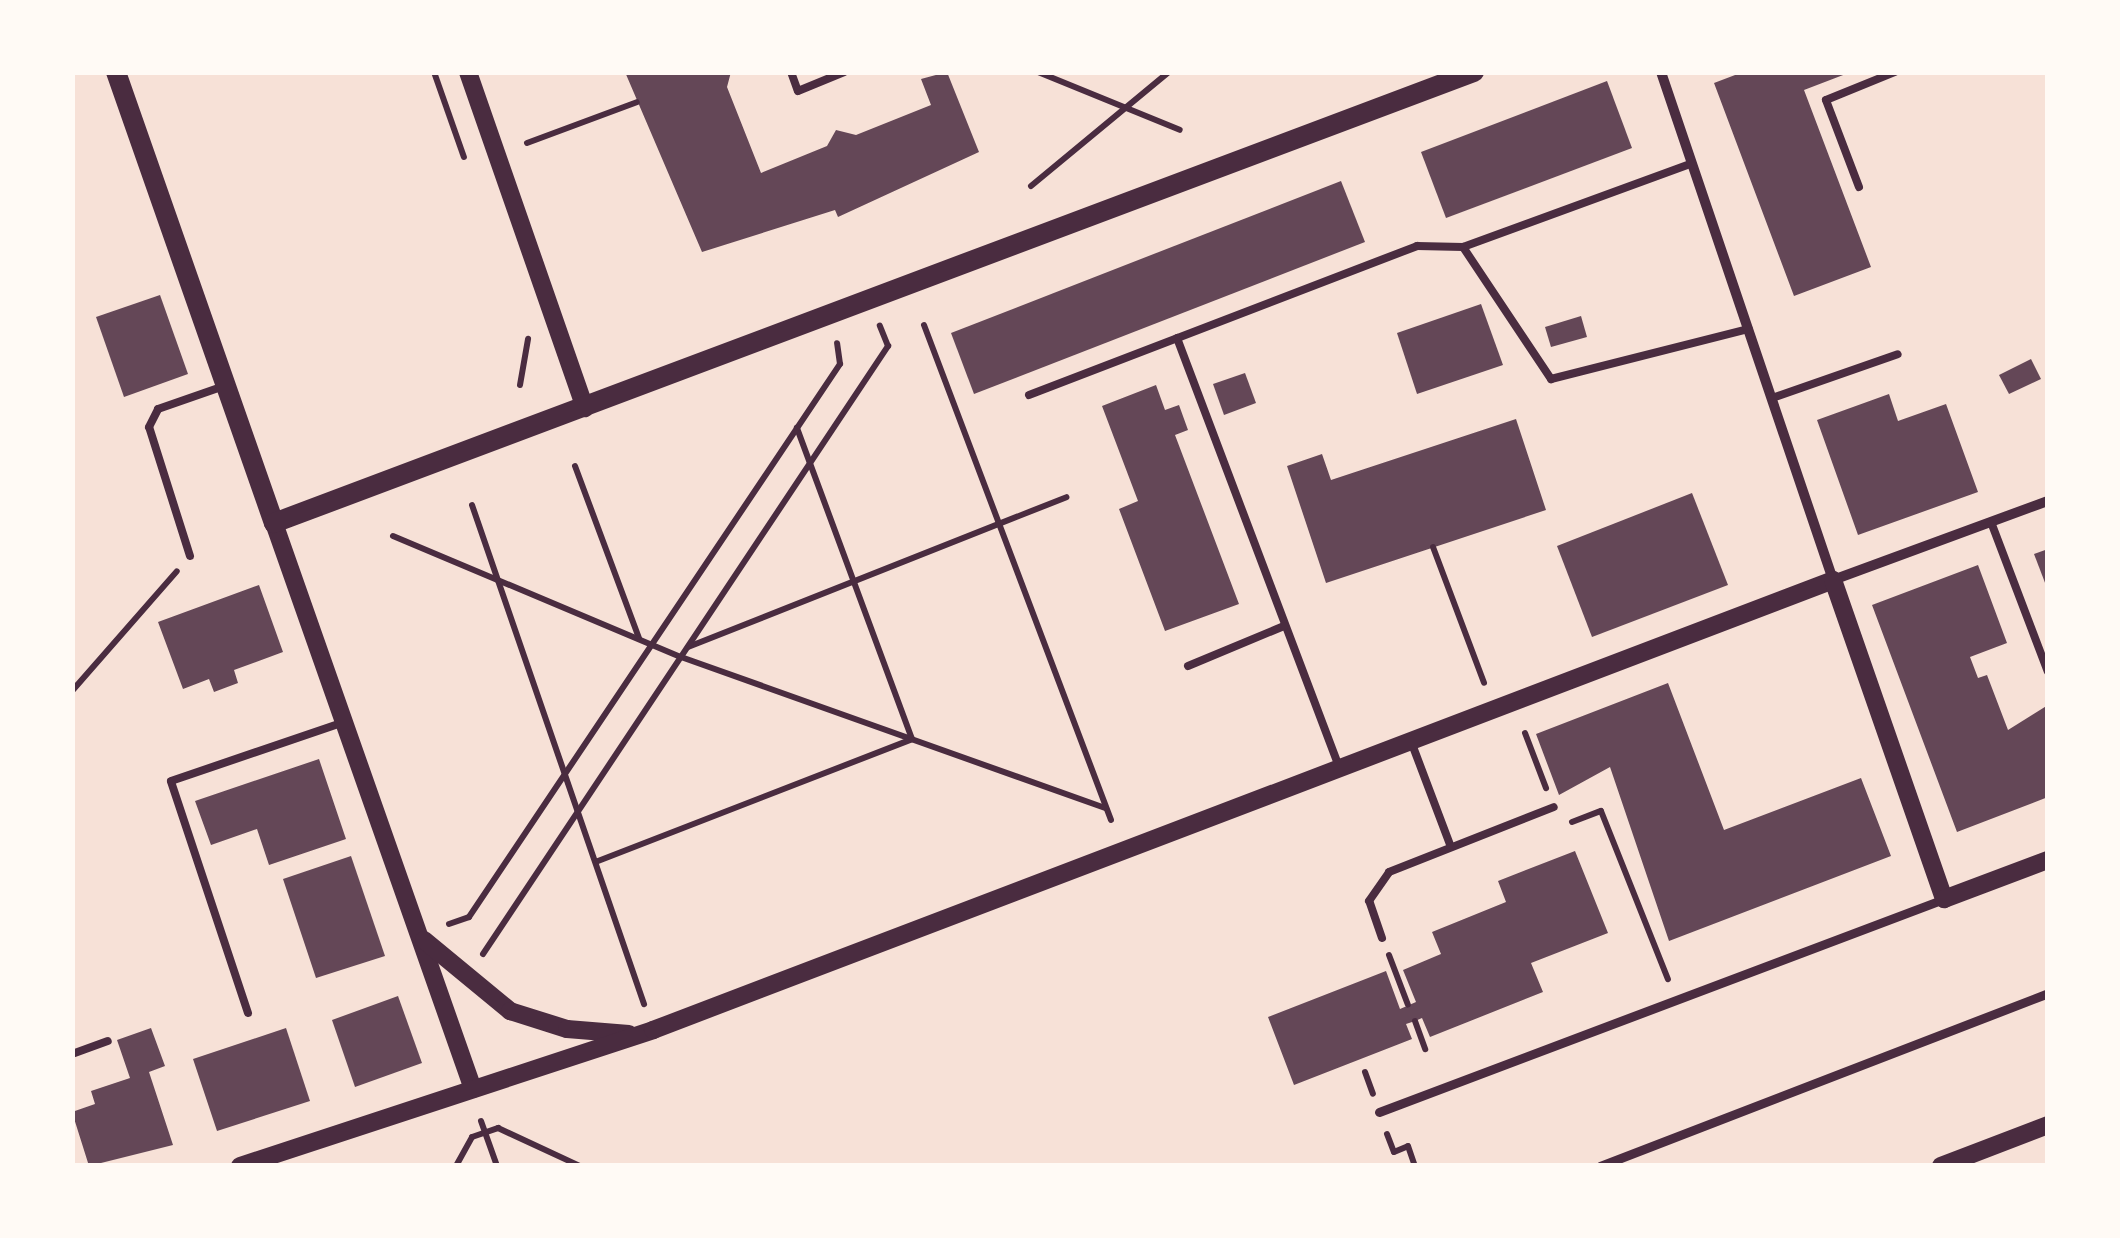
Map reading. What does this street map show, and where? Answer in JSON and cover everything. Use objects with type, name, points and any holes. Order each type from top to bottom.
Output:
[{"type":"main road","points":[[116,72],[274,523],[1474,72]]},
{"type":"street","points":[[468,72],[585,408]]},
{"type":"street","points":[[1660,72],[1944,899]]},
{"type":"street","points":[[240,1166],[646,1032],[2048,501]]},
{"type":"street","points":[[274,523],[473,1089]]},
{"type":"street","points":[[1379,1112],[2048,860]]},
{"type":"street","points":[[419,935],[510,1012],[567,1029],[646,1032]]},
{"type":"street","points":[[1600,1166],[2048,993]]},
{"type":"street","points":[[1941,1166],[2048,1125]]},
{"type":"lane","points":[[791,72],[798,91],[844,72]]},
{"type":"lane","points":[[1859,187],[1826,100],[1896,72]]},
{"type":"lane","points":[[1029,394],[1417,246],[1463,247],[1692,162]]},
{"type":"lane","points":[[1463,247],[1551,379],[1749,329]]},
{"type":"lane","points":[[1177,338],[1341,770]]},
{"type":"lane","points":[[1772,398],[1898,354]]},
{"type":"lane","points":[[190,556],[149,427],[158,409],[226,385]]},
{"type":"lane","points":[[1991,522],[2048,672]]},
{"type":"lane","points":[[1188,666],[1284,626]]},
{"type":"lane","points":[[248,1013],[171,781],[344,722]]},
{"type":"lane","points":[[1412,742],[1451,847]]},
{"type":"lane","points":[[1382,938],[1369,901],[1389,872],[1554,807]]},
{"type":"lane","points":[[72,1054],[108,1041]]},
{"type":"path","points":[[434,72],[466,162]]},
{"type":"path","points":[[1038,72],[1180,130]]},
{"type":"path","points":[[1031,186],[1169,72]]},
{"type":"path","points":[[527,143],[637,102]]},
{"type":"path","points":[[520,385],[531,360],[522,324]]},
{"type":"path","points":[[480,959],[888,346],[880,325],[866,330]]},
{"type":"path","points":[[924,326],[1111,820]]},
{"type":"path","points":[[454,922],[469,917],[840,364],[832,345],[849,338]]},
{"type":"path","points":[[797,428],[912,739]]},
{"type":"path","points":[[575,466],[639,639]]},
{"type":"path","points":[[687,648],[1066,498]]},
{"type":"path","points":[[472,505],[598,861],[646,1032]]},
{"type":"path","points":[[393,536],[499,577],[681,658],[1106,808]]},
{"type":"path","points":[[1433,547],[1494,710]]},
{"type":"path","points":[[72,691],[190,556]]},
{"type":"path","points":[[1524,734],[1561,826],[1601,811],[1676,1001]]},
{"type":"path","points":[[598,861],[912,739]]},
{"type":"path","points":[[1382,938],[1408,1005]]},
{"type":"path","points":[[1414,1021],[1425,1049]]},
{"type":"path","points":[[481,1121],[497,1166]]},
{"type":"path","points":[[456,1166],[472,1137],[498,1128],[580,1166]]},
{"type":"building","points":[[625,72],[731,72],[727,87],[761,173],[827,146],[836,130],[856,135],[931,105],[921,79],[947,72],[979,152],[838,217],[835,210],[702,252]]},
{"type":"building","points":[[1743,72],[1851,72],[1804,90],[1871,267],[1794,296],[1714,83]]},
{"type":"building","points":[[1607,81],[1632,148],[1446,218],[1421,152]]},
{"type":"building","points":[[1341,181],[1365,242],[974,394],[951,333]]},
{"type":"building","points":[[160,295],[188,374],[124,397],[96,317]]},
{"type":"building","points":[[1481,304],[1503,365],[1417,394],[1397,333]]},
{"type":"building","points":[[1581,316],[1587,337],[1551,347],[1545,327]]},
{"type":"building","points":[[2031,359],[2041,379],[2009,394],[1999,375]]},
{"type":"building","points":[[1245,373],[1256,403],[1224,415],[1213,384]]},
{"type":"building","points":[[1156,385],[1165,410],[1179,405],[1188,430],[1175,435],[1239,604],[1165,631],[1119,509],[1138,501],[1102,406]]},
{"type":"building","points":[[1889,394],[1898,421],[1946,404],[1978,492],[1858,535],[1817,420]]},
{"type":"building","points":[[1516,419],[1546,510],[1326,583],[1287,466],[1322,454],[1331,480]]},
{"type":"building","points":[[1692,493],[1728,585],[1592,637],[1557,546]]},
{"type":"building","points":[[2048,549],[2048,588],[2047,588],[2034,554]]},
{"type":"building","points":[[1978,565],[2007,643],[1970,657],[1978,678],[1987,675],[2008,730],[2048,705],[2048,797],[1957,832],[1872,605]]},
{"type":"building","points":[[259,585],[283,652],[234,670],[238,683],[214,692],[209,679],[183,689],[158,622]]},
{"type":"building","points":[[1668,683],[1724,830],[1861,778],[1891,856],[1669,941],[1610,767],[1559,795],[1536,734]]},
{"type":"building","points":[[319,759],[346,839],[269,865],[257,829],[211,845],[195,801]]},
{"type":"building","points":[[1575,851],[1608,933],[1531,963],[1543,992],[1430,1037],[1422,1018],[1406,1024],[1412,1039],[1294,1085],[1268,1017],[1386,971],[1400,1009],[1416,1002],[1403,970],[1441,954],[1432,932],[1506,902],[1498,881]]},
{"type":"building","points":[[351,856],[385,956],[316,978],[283,879]]},
{"type":"building","points":[[398,996],[422,1063],[355,1087],[332,1020]]},
{"type":"building","points":[[151,1028],[165,1066],[149,1072],[173,1145],[89,1166],[72,1112],[95,1104],[91,1091],[130,1078],[117,1040]]},
{"type":"building","points":[[286,1028],[310,1101],[217,1131],[193,1059]]}]
